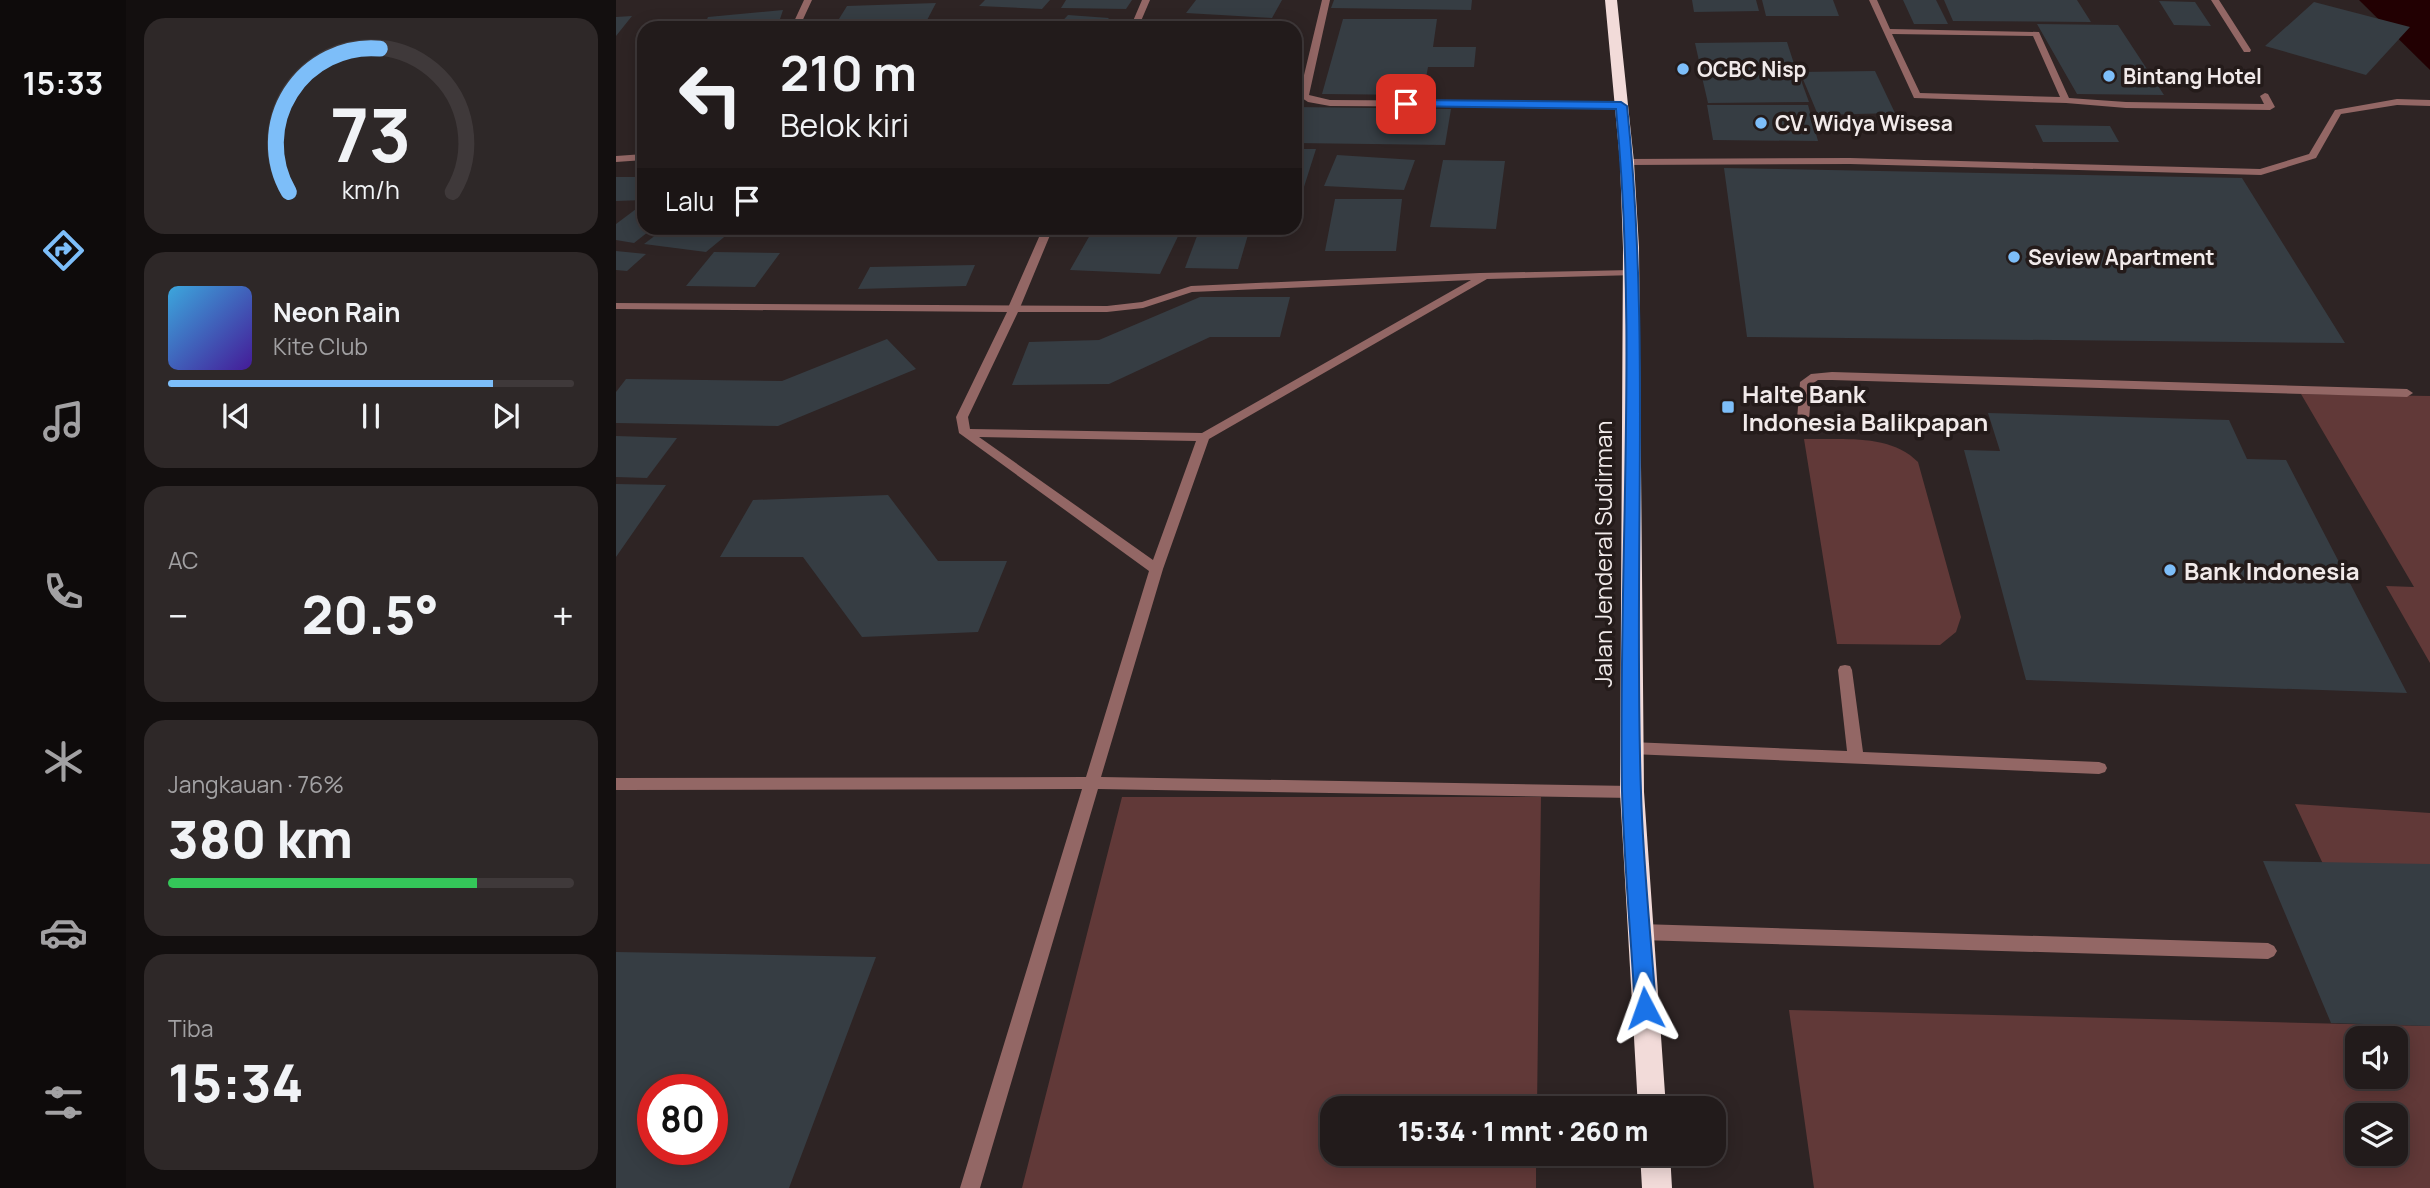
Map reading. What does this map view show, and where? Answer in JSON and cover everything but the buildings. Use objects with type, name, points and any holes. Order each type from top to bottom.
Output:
[{"type":"highway","name":"Jalan Jenderal Sudirman","points":[[1611,0],[1627,162],[1632,273],[1632,792],[1651,1096]]},
{"type":"highway","points":[[1656,1166],[1657,1188]]},
{"type":"street","points":[[799,21],[808,0]]},
{"type":"street","points":[[1137,21],[1146,0]]},
{"type":"street","points":[[1326,0],[1304,96],[1311,100],[1330,103],[1621,106]]},
{"type":"street","points":[[1873,0],[1917,96],[2066,100],[2126,105],[2270,107],[2265,96]]},
{"type":"street","points":[[2215,0],[2247,50]]},
{"type":"street","points":[[1887,31],[2036,34],[2066,100]]},
{"type":"street","points":[[1627,162],[1850,161],[2261,172],[2312,156],[2338,112],[2397,102],[2430,103]]},
{"type":"street","points":[[616,159],[637,158]]},
{"type":"street","points":[[1045,235],[962,417],[965,433],[1156,569]]},
{"type":"street","points":[[616,306],[1107,309],[1143,305],[1191,289],[1485,276],[1632,273]]},
{"type":"street","points":[[965,433],[1204,437],[1485,276]]},
{"type":"street","points":[[1803,419],[1806,382],[1815,377],[1832,376],[2407,393]]},
{"type":"street","points":[[970,1188],[1156,569],[1204,437]]},
{"type":"street","points":[[1845,670],[1856,758]]},
{"type":"street","points":[[1631,748],[2099,768]]},
{"type":"street","points":[[616,784],[1093,783],[1632,792]]},
{"type":"street","points":[[1640,932],[2268,951]]},
{"type":"shaded area","points":[[2359,0],[2430,0],[2430,70]]},
{"type":"shaded area","points":[[2301,394],[2430,396],[2430,663],[2386,586],[2414,587]]},
{"type":"shaded area","points":[[1804,439],[1879,442],[1894,446],[1918,462],[1961,617],[1956,632],[1940,645],[1837,644]]},
{"type":"shaded area","points":[[1122,797],[1541,797],[1537,1096],[1320,1096],[1320,1166],[1536,1166],[1536,1188],[1022,1188]]},
{"type":"shaded area","points":[[2295,804],[2430,813],[2430,865],[2323,864]]},
{"type":"shaded area","points":[[1789,1010],[2430,1026],[2430,1188],[1814,1188]]},
{"type":"place","name":"OCBC Nisp","points":[[1683,69]]},
{"type":"place","name":"Bintang Hotel","points":[[2109,76]]},
{"type":"place","name":"CV. Widya Wisesa","points":[[1761,123]]},
{"type":"place","name":"Seview Apartment","points":[[2014,257]]},
{"type":"place","name":"Halte Bank Indonesia Balikpapan","points":[[1728,407]]},
{"type":"place","name":"Bank Indonesia","points":[[2170,570]]},
{"type":"route","points":[[1406,104],[1621,106],[1627,162],[1632,273],[1632,792],[1645,1008]]}]
